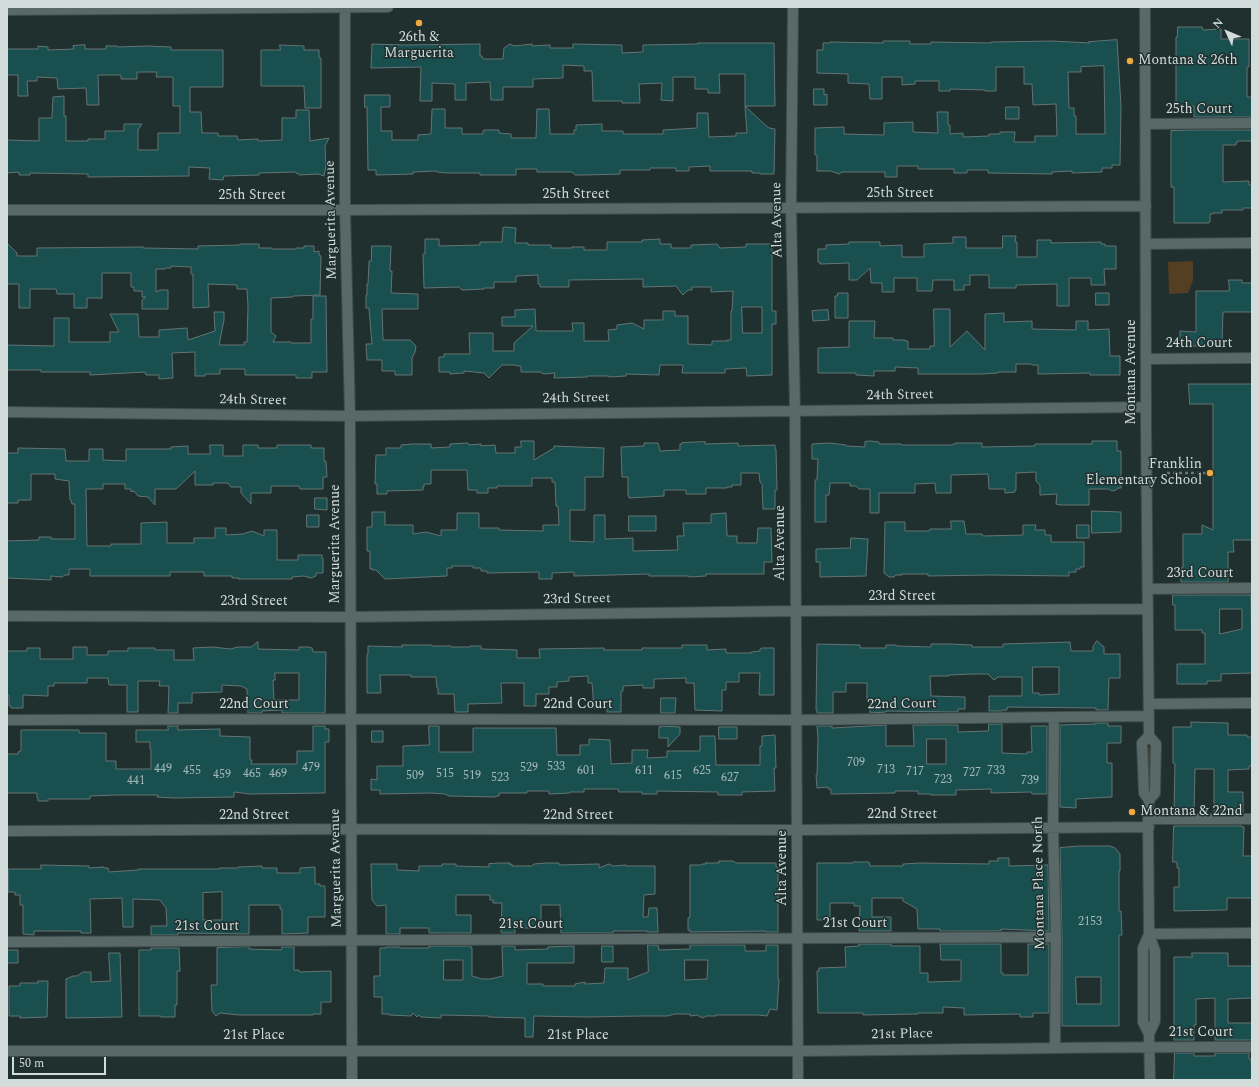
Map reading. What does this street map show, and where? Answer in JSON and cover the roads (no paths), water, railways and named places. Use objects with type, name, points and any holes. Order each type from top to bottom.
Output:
[{"type":"street","name":"Marguerita Avenue","points":[[345,7],[345,210],[350,416],[352,1080]]},
{"type":"street","points":[[7,10],[388,7]]},
{"type":"street","name":"Alta Avenue","points":[[793,7],[791,209],[795,411],[798,1080]]},
{"type":"street","name":"Montana Avenue","points":[[1145,7],[1149,736],[1156,744],[1155,793],[1149,800],[1149,934],[1143,948],[1143,1022],[1149,1034],[1150,1080]]},
{"type":"street","name":"25th Court","points":[[1146,124],[1252,123]]},
{"type":"street","name":"25th Street","points":[[7,210],[791,209],[1146,206]]},
{"type":"street","points":[[1146,244],[1252,243]]},
{"type":"street","name":"24th Court","points":[[1147,359],[1252,358]]},
{"type":"street","name":"24th Street","points":[[7,412],[350,416],[1146,407]]},
{"type":"street","name":"23rd Court","points":[[1148,588],[1252,588]]},
{"type":"street","name":"23rd Street","points":[[7,616],[350,616],[1148,610]]},
{"type":"street","points":[[1149,704],[1252,703]]},
{"type":"street","name":"22nd Court","points":[[7,720],[796,720],[1149,716]]},
{"type":"street","name":"Montana Place North","points":[[1054,718],[1053,828],[1056,937],[1055,1048]]},
{"type":"street","points":[[1149,823],[1252,819]]},
{"type":"street","name":"22nd Street","points":[[7,831],[351,829],[797,830],[1053,828],[1149,823]]},
{"type":"street","points":[[1149,934],[1252,933]]},
{"type":"street","name":"21st Court","points":[[7,942],[1056,937]]},
{"type":"street","name":"21st Court","points":[[1150,1046],[1252,1047]]},
{"type":"street","name":"21st Place","points":[[7,1051],[798,1051],[1150,1046]]},
{"type":"place","name":"26th & Marguerita","points":[[419,23]]},
{"type":"place","name":"Montana & 26th","points":[[1130,61]]},
{"type":"place","name":"Franklin Elementary School","points":[[1210,473]]},
{"type":"place","name":"Montana & 22nd","points":[[1132,812]]}]
